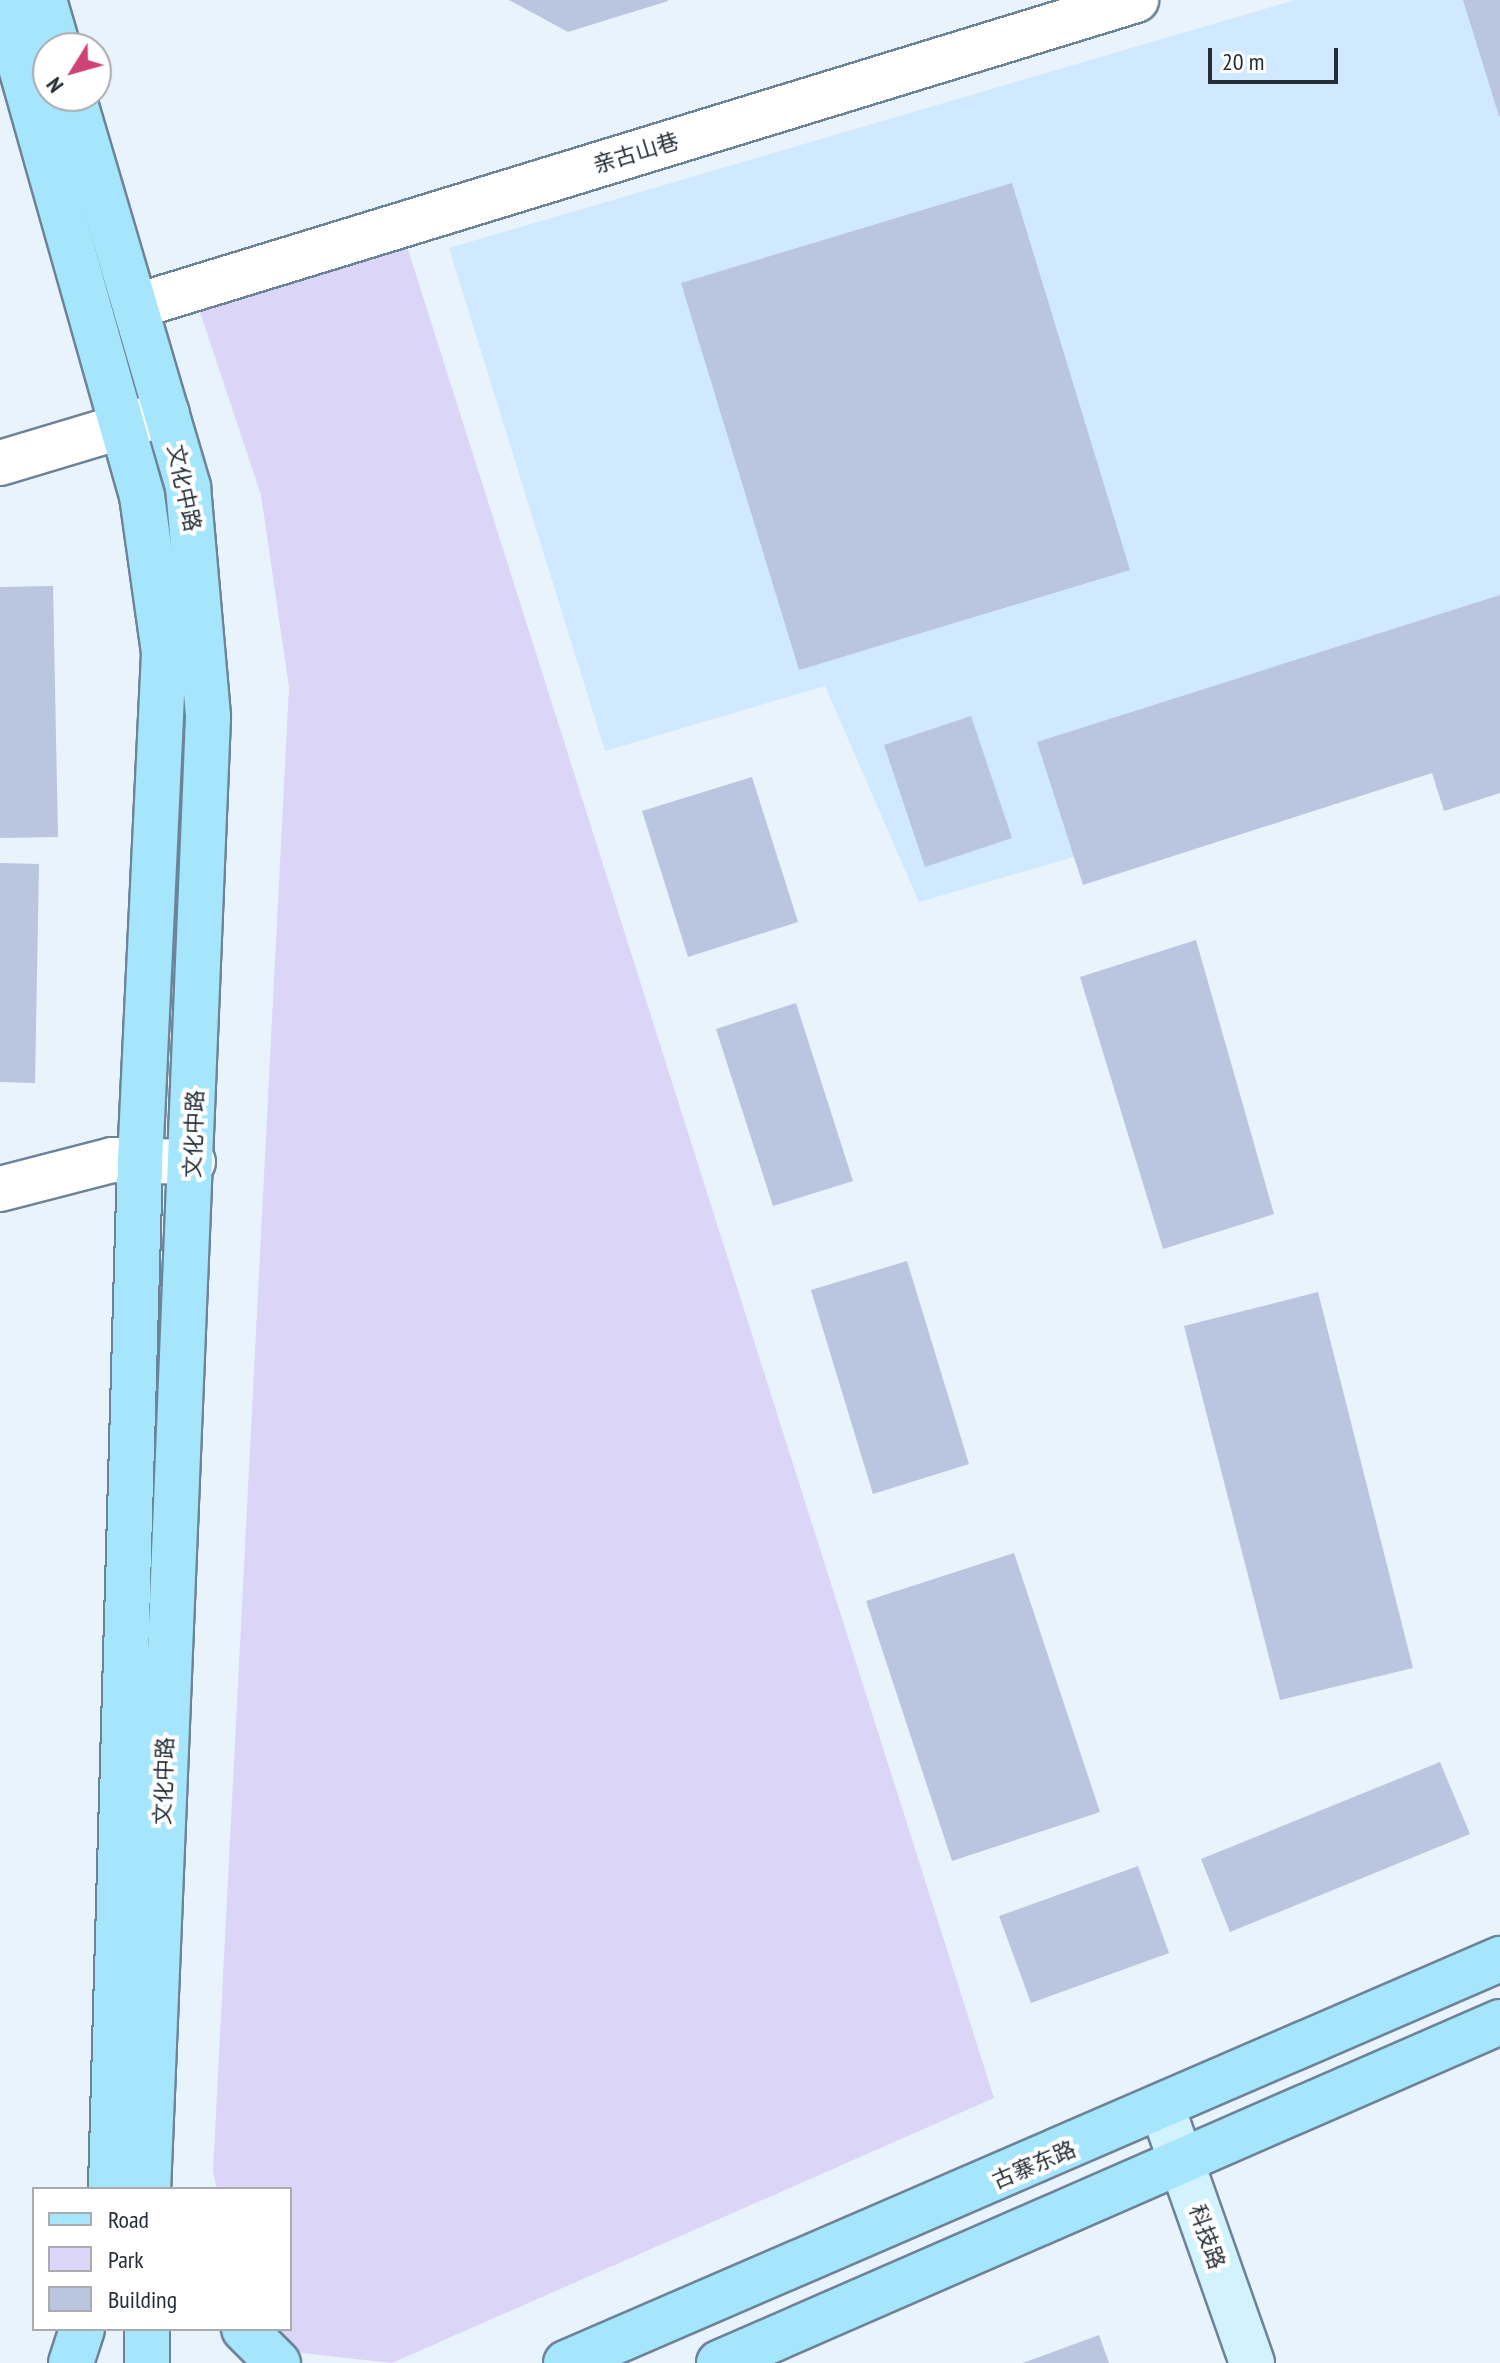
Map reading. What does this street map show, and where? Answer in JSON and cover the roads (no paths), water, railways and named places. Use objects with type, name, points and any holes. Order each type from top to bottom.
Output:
[{"type":"main road","points":[[2,0],[142,496],[164,653],[140,1161],[111,2187]]},
{"type":"main road","points":[[44,0],[53,32]]},
{"type":"main road","name":"文化中路","points":[[78,112],[167,413],[199,559],[208,717],[151,2181]]},
{"type":"main road","name":"古寨东路","points":[[566,2363],[1163,2110],[1500,1959]]},
{"type":"main road","points":[[719,2363],[1182,2167],[1500,2022]]},
{"type":"main road","name":"科技路","points":[[1163,2110],[1252,2363]]},
{"type":"main road","points":[[71,2363],[81,2331]]},
{"type":"main road","points":[[103,2363],[105,2331]]},
{"type":"main road","points":[[147,2331],[147,2363]]},
{"type":"main road","points":[[246,2331],[278,2363]]},
{"type":"street","name":"亲古山巷","points":[[137,306],[1136,0]]},
{"type":"street","points":[[0,463],[167,413]]},
{"type":"street","points":[[0,1189],[112,1160],[193,1162]]}]
